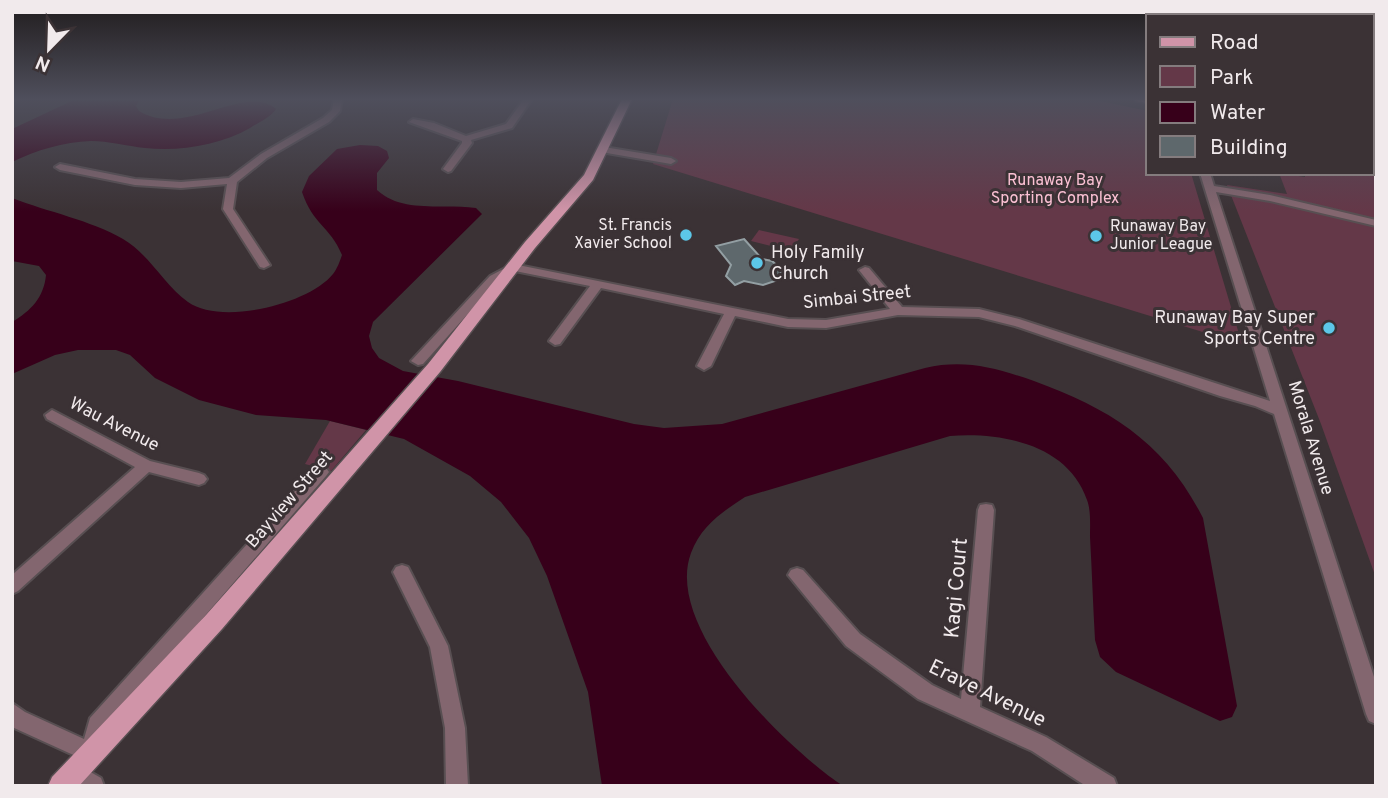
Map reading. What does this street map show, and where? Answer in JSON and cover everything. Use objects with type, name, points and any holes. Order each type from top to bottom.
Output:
[{"type":"main road","name":"Bayview Street","points":[[67,780],[214,622],[372,440],[426,365],[589,177],[610,136]]},
{"type":"street","points":[[60,167],[135,182],[181,185],[232,181],[264,156],[298,136]]},
{"type":"street","points":[[459,136],[466,139],[475,136]]},
{"type":"street","points":[[448,169],[467,143],[466,139]]},
{"type":"street","points":[[606,147],[666,157],[671,161],[606,147]]},
{"type":"street","points":[[232,181],[228,209],[264,265]]},
{"type":"street","points":[[1209,186],[1376,223]]},
{"type":"street","name":"Morala Avenue","points":[[1209,186],[1376,714]]},
{"type":"street","name":"Simbai Street","points":[[513,267],[788,323],[826,324],[898,311],[979,313],[1019,323],[1282,412]]},
{"type":"street","points":[[865,270],[898,311]]},
{"type":"street","points":[[555,341],[598,284]]},
{"type":"street","points":[[704,366],[731,312]]},
{"type":"street","name":"Simbai Street","points":[[1199,384],[1247,391],[1275,390]]},
{"type":"street","name":"Wau Avenue","points":[[52,415],[146,466],[199,479]]},
{"type":"street","points":[[12,586],[146,466]]},
{"type":"street","name":"Bayview Street","points":[[91,753],[97,725],[321,472]]},
{"type":"street","name":"Kagi Court","points":[[970,713],[986,510]]},
{"type":"street","points":[[402,572],[439,646],[455,728],[457,786]]},
{"type":"street","name":"Erave Avenue","points":[[797,575],[853,640],[925,692],[1039,744],[1106,786]]},
{"type":"street","points":[[12,713],[18,719],[91,753]]},
{"type":"street","points":[[67,780],[93,786]]},
{"type":"green space","name":"Runaway Bay Sporting Complex","points":[[662,136],[1146,136],[1146,175],[1192,175],[1242,344],[653,164]]},
{"type":"green space","name":"Runaway Bay Super Sports Centre","points":[[1376,136],[1376,578],[1321,424],[1227,185],[1287,194],[1280,175],[1374,175]]},
{"type":"green space","points":[[759,230],[799,239],[791,251],[751,241]]},
{"type":"green space","points":[[330,421],[366,430],[331,471],[305,464]]},
{"type":"water","points":[[12,136],[233,136],[185,148],[158,149],[91,141],[70,143],[50,147],[12,162]]},
{"type":"water","points":[[360,145],[378,146],[387,151],[389,158],[377,173],[377,190],[387,197],[411,205],[476,208],[482,214],[373,322],[369,336],[372,348],[379,358],[403,371],[458,381],[634,424],[664,428],[722,424],[925,368],[954,364],[993,369],[1034,381],[1111,417],[1153,449],[1188,492],[1203,518],[1237,706],[1232,717],[1220,721],[1116,672],[1100,657],[1095,640],[1089,508],[1078,481],[1065,466],[1049,454],[1011,440],[990,436],[950,436],[745,497],[706,527],[691,553],[687,583],[695,616],[712,650],[762,715],[791,744],[843,786],[602,786],[588,692],[547,576],[529,538],[501,502],[470,476],[404,439],[326,420],[256,415],[199,400],[155,378],[130,355],[116,350],[78,350],[55,355],[12,374],[12,322],[35,303],[43,290],[46,275],[39,266],[12,261],[12,198],[83,221],[123,239],[141,253],[188,302],[203,309],[242,312],[285,302],[305,294],[321,285],[334,272],[342,255],[311,212],[302,192],[309,176],[337,149]]},
{"type":"building","name":"Holy Family Church","points":[[744,239],[762,259],[772,261],[782,270],[778,280],[763,285],[744,281],[735,285],[726,276],[731,265],[716,246]]},
{"type":"place","name":"St. Francis Xavier School","points":[[686,235]]},
{"type":"place","name":"Runaway Bay Junior League","points":[[1096,236]]},
{"type":"place","name":"Holy Family Church","points":[[757,263]]},
{"type":"place","name":"Runaway Bay Super Sports Centre","points":[[1329,328]]}]
